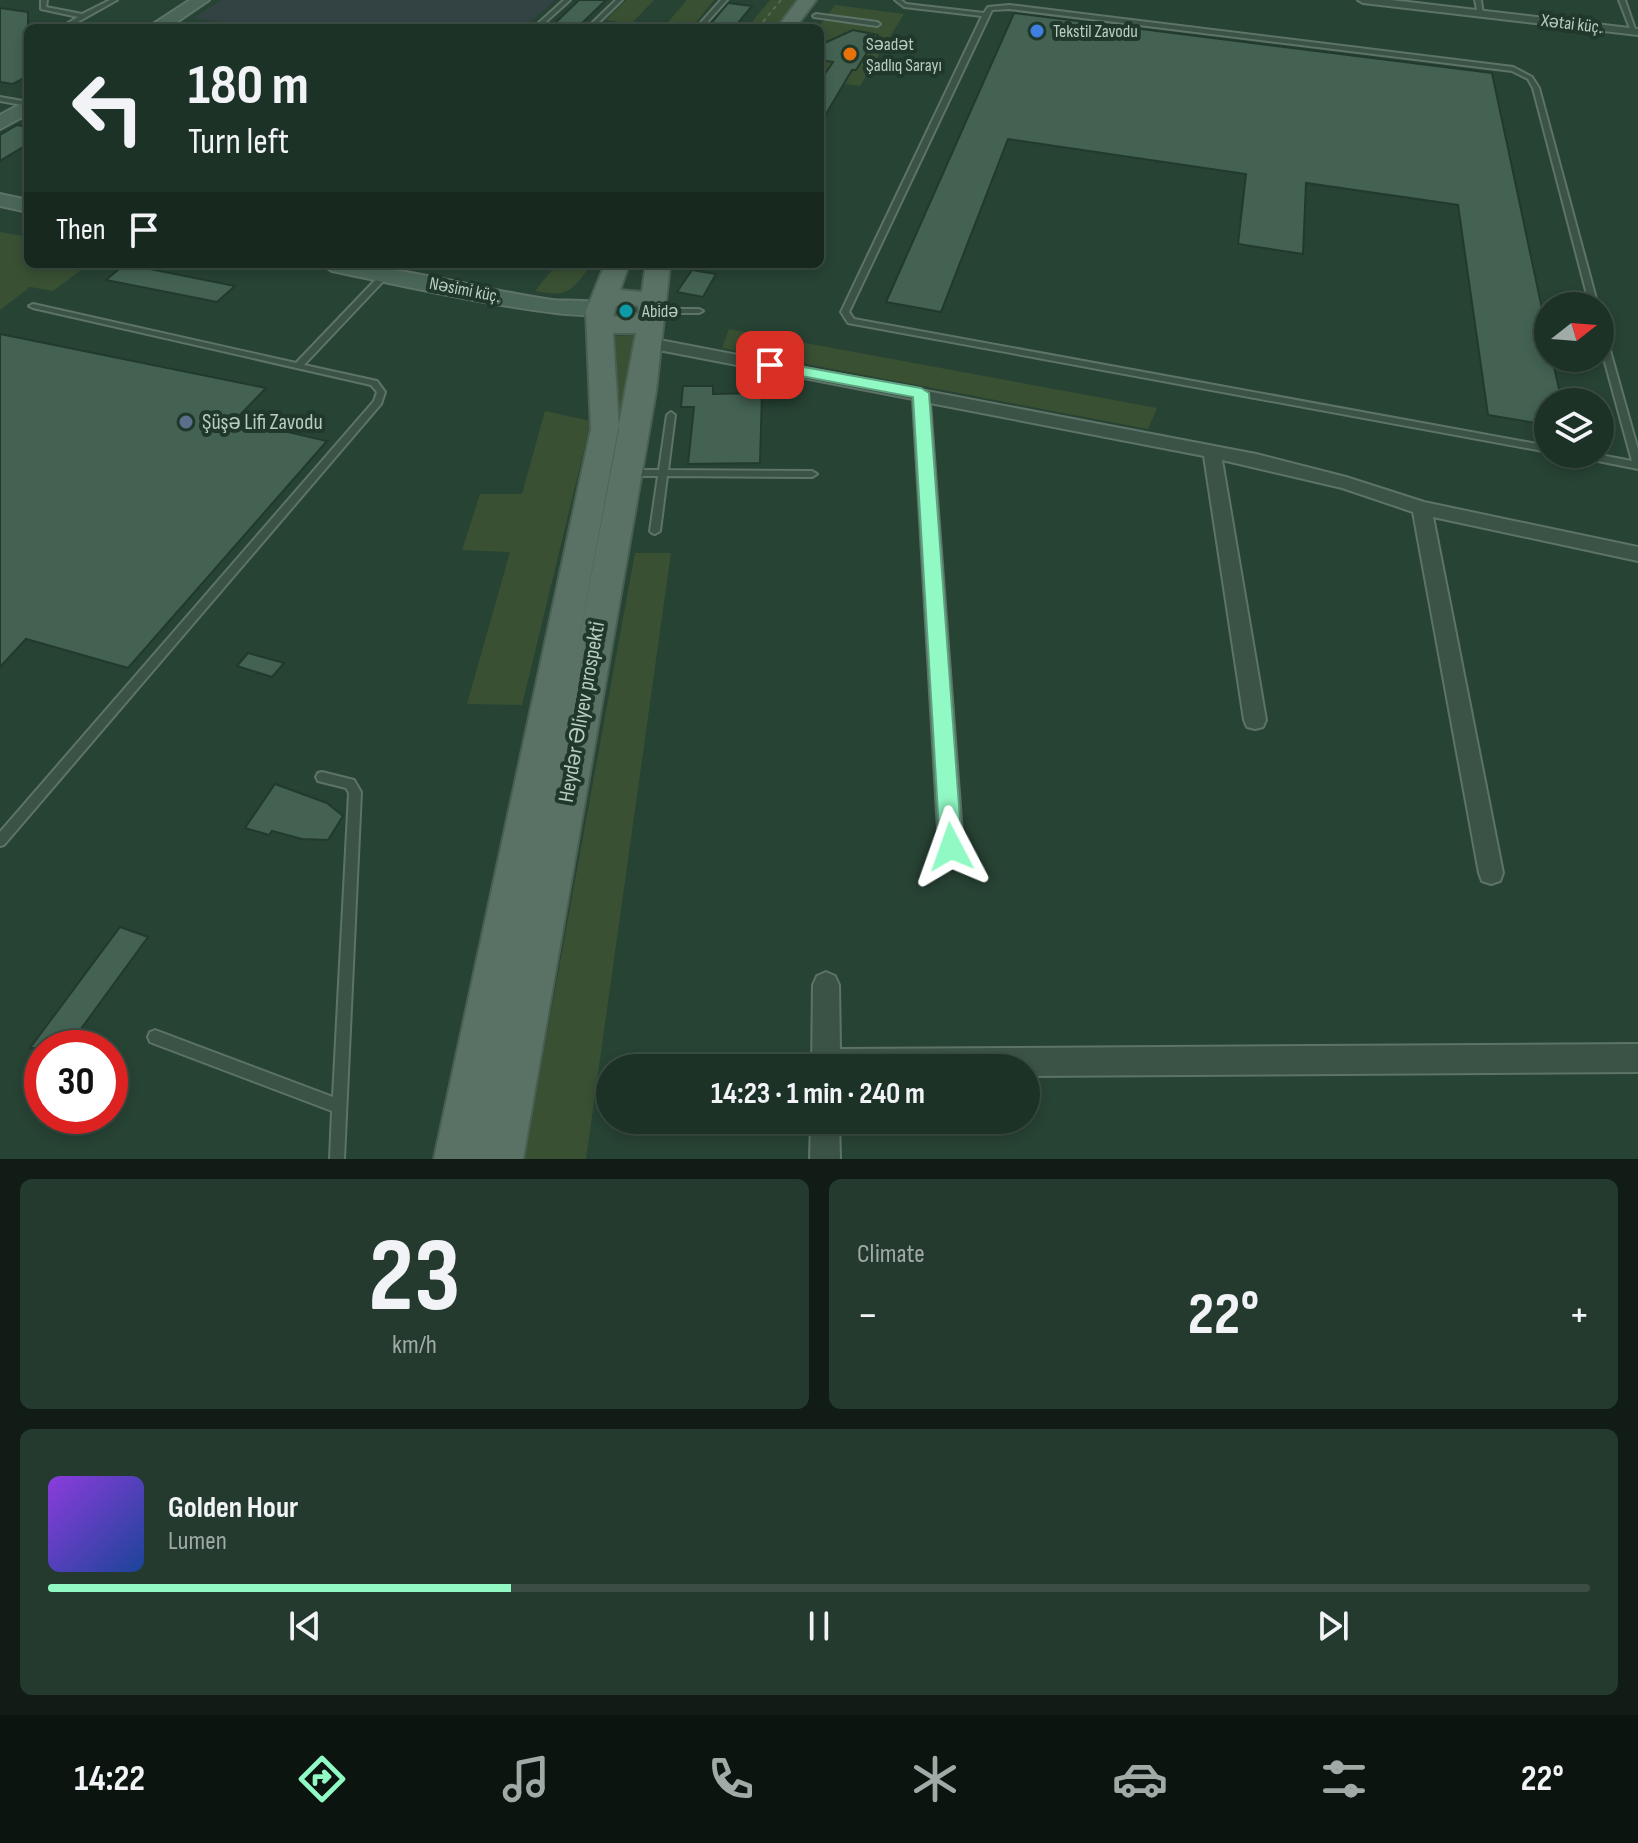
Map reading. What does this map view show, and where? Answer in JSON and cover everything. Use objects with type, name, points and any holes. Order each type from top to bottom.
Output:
[{"type":"main road","points":[[810,15],[828,0]]},
{"type":"main road","name":"Heydər Əliyev prospekti","points":[[457,1159],[605,429],[599,313],[616,268]]},
{"type":"main road","name":"Heydər Əliyev prospekti","points":[[500,1159],[626,473],[651,327],[658,268]]},
{"type":"main road","points":[[599,313],[615,298],[633,296],[648,301],[651,327]]},
{"type":"street","points":[[165,24],[201,0]]},
{"type":"street","name":"Xətai küç.","points":[[1363,0],[1636,31]]},
{"type":"street","points":[[0,123],[24,108]]},
{"type":"street","points":[[0,200],[24,205]]},
{"type":"street","name":"Nəsimi küç.","points":[[355,268],[552,307],[599,313]]},
{"type":"street","points":[[651,327],[921,393],[1212,451],[1346,483],[1422,508],[1638,554]]},
{"type":"street","points":[[921,393],[951,847]]},
{"type":"street","points":[[1212,451],[1255,720]]},
{"type":"street","points":[[1422,508],[1491,873]]},
{"type":"street","points":[[826,985],[826,1054]]},
{"type":"street","points":[[1040,1064],[1638,1058]]},
{"type":"street","points":[[825,1134],[825,1159]]},
{"type":"lane","points":[[44,0],[43,8],[83,16]]},
{"type":"lane","points":[[70,24],[114,0]]},
{"type":"lane","points":[[540,24],[567,0]]},
{"type":"lane","points":[[594,24],[619,0]]},
{"type":"lane","points":[[703,24],[724,0]]},
{"type":"lane","points":[[898,0],[904,5],[985,15]]},
{"type":"lane","points":[[1478,0],[1481,14]]},
{"type":"lane","points":[[1622,0],[1636,31]]},
{"type":"lane","points":[[1534,446],[851,321],[845,312],[985,15],[990,8],[1009,7],[1513,69],[1524,73],[1536,88],[1590,292]]},
{"type":"lane","points":[[810,15],[877,24]]},
{"type":"lane","points":[[0,99],[24,104]]},
{"type":"lane","points":[[298,366],[386,274]]},
{"type":"lane","points":[[0,841],[378,402],[381,392],[374,383],[33,306]]},
{"type":"lane","points":[[651,327],[699,311]]},
{"type":"lane","points":[[1612,372],[1638,465],[1614,461]]},
{"type":"lane","points":[[655,531],[671,415]]},
{"type":"lane","points":[[626,473],[812,474]]},
{"type":"lane","points":[[322,777],[350,784],[355,792],[337,1159]]},
{"type":"lane","points":[[155,1037],[340,1107]]},
{"type":"path","points":[[761,24],[781,0]]},
{"type":"shaded area","points":[[222,0],[555,0],[528,24],[235,24],[193,18]]},
{"type":"green space","points":[[626,0],[654,0],[631,24],[606,20]]},
{"type":"green space","points":[[687,0],[714,0],[694,24],[666,24]]},
{"type":"green space","points":[[770,0],[796,0],[778,24],[750,24]]},
{"type":"green space","name":"Səadət Şadlıq Sarayı","points":[[835,5],[904,14],[860,86],[824,81],[824,24],[821,24]]},
{"type":"green space","points":[[0,232],[24,236],[24,268],[84,268],[53,291],[30,287],[0,310]]},
{"type":"green space","points":[[554,268],[589,268],[569,290],[555,293],[535,291]]},
{"type":"green space","points":[[729,329],[1157,408],[1148,429],[722,348]]},
{"type":"green space","points":[[634,335],[624,410],[619,409],[615,336]]},
{"type":"green space","points":[[545,411],[591,421],[522,705],[467,704],[510,552],[462,550],[480,494],[522,494]]},
{"type":"green space","points":[[635,553],[671,553],[601,1054],[596,1054],[596,1088],[586,1159],[524,1159]]},
{"type":"building","points":[[579,0],[606,0],[581,24],[554,24]]},
{"type":"building","points":[[728,3],[752,6],[737,24],[710,24]]},
{"type":"building","points":[[0,8],[28,12],[28,24],[24,24],[24,78],[13,84],[0,82]]},
{"type":"building","points":[[1014,13],[1492,73],[1538,292],[1534,292],[1534,372],[1555,372],[1559,388],[1534,388],[1534,423],[1488,415],[1458,205],[1306,183],[1303,254],[1238,244],[1246,174],[1008,139],[941,312],[886,302]]},
{"type":"building","points":[[853,30],[878,35],[856,70],[852,70],[824,117],[824,75],[833,62],[824,61],[824,43]]},
{"type":"building","points":[[17,125],[24,126],[24,146],[0,161],[0,135]]},
{"type":"building","points":[[120,268],[145,268],[235,286],[217,302],[106,280]]},
{"type":"building","points":[[692,270],[716,274],[703,297],[677,292]]},
{"type":"building","points":[[0,334],[266,388],[235,420],[327,441],[128,668],[26,639],[0,667]]},
{"type":"building","points":[[683,386],[713,386],[713,394],[762,393],[760,463],[688,464],[694,407],[681,407]]},
{"type":"building","points":[[248,653],[284,663],[272,677],[237,666]]},
{"type":"building","points":[[275,784],[327,803],[343,816],[328,840],[302,839],[272,831],[269,835],[245,828]]},
{"type":"building","points":[[120,927],[148,937],[80,1030],[43,1030]]},
{"type":"place","name":"Tekstil Zavodu","points":[[1037,31]]},
{"type":"place","name":"Səadət Şadlıq Sarayı","points":[[850,54]]},
{"type":"place","name":"Abidə","points":[[626,311]]},
{"type":"place","name":"Şüşə Lifi Zavodu","points":[[186,422]]},
{"type":"route","points":[[770,365],[921,393],[951,847]]}]
